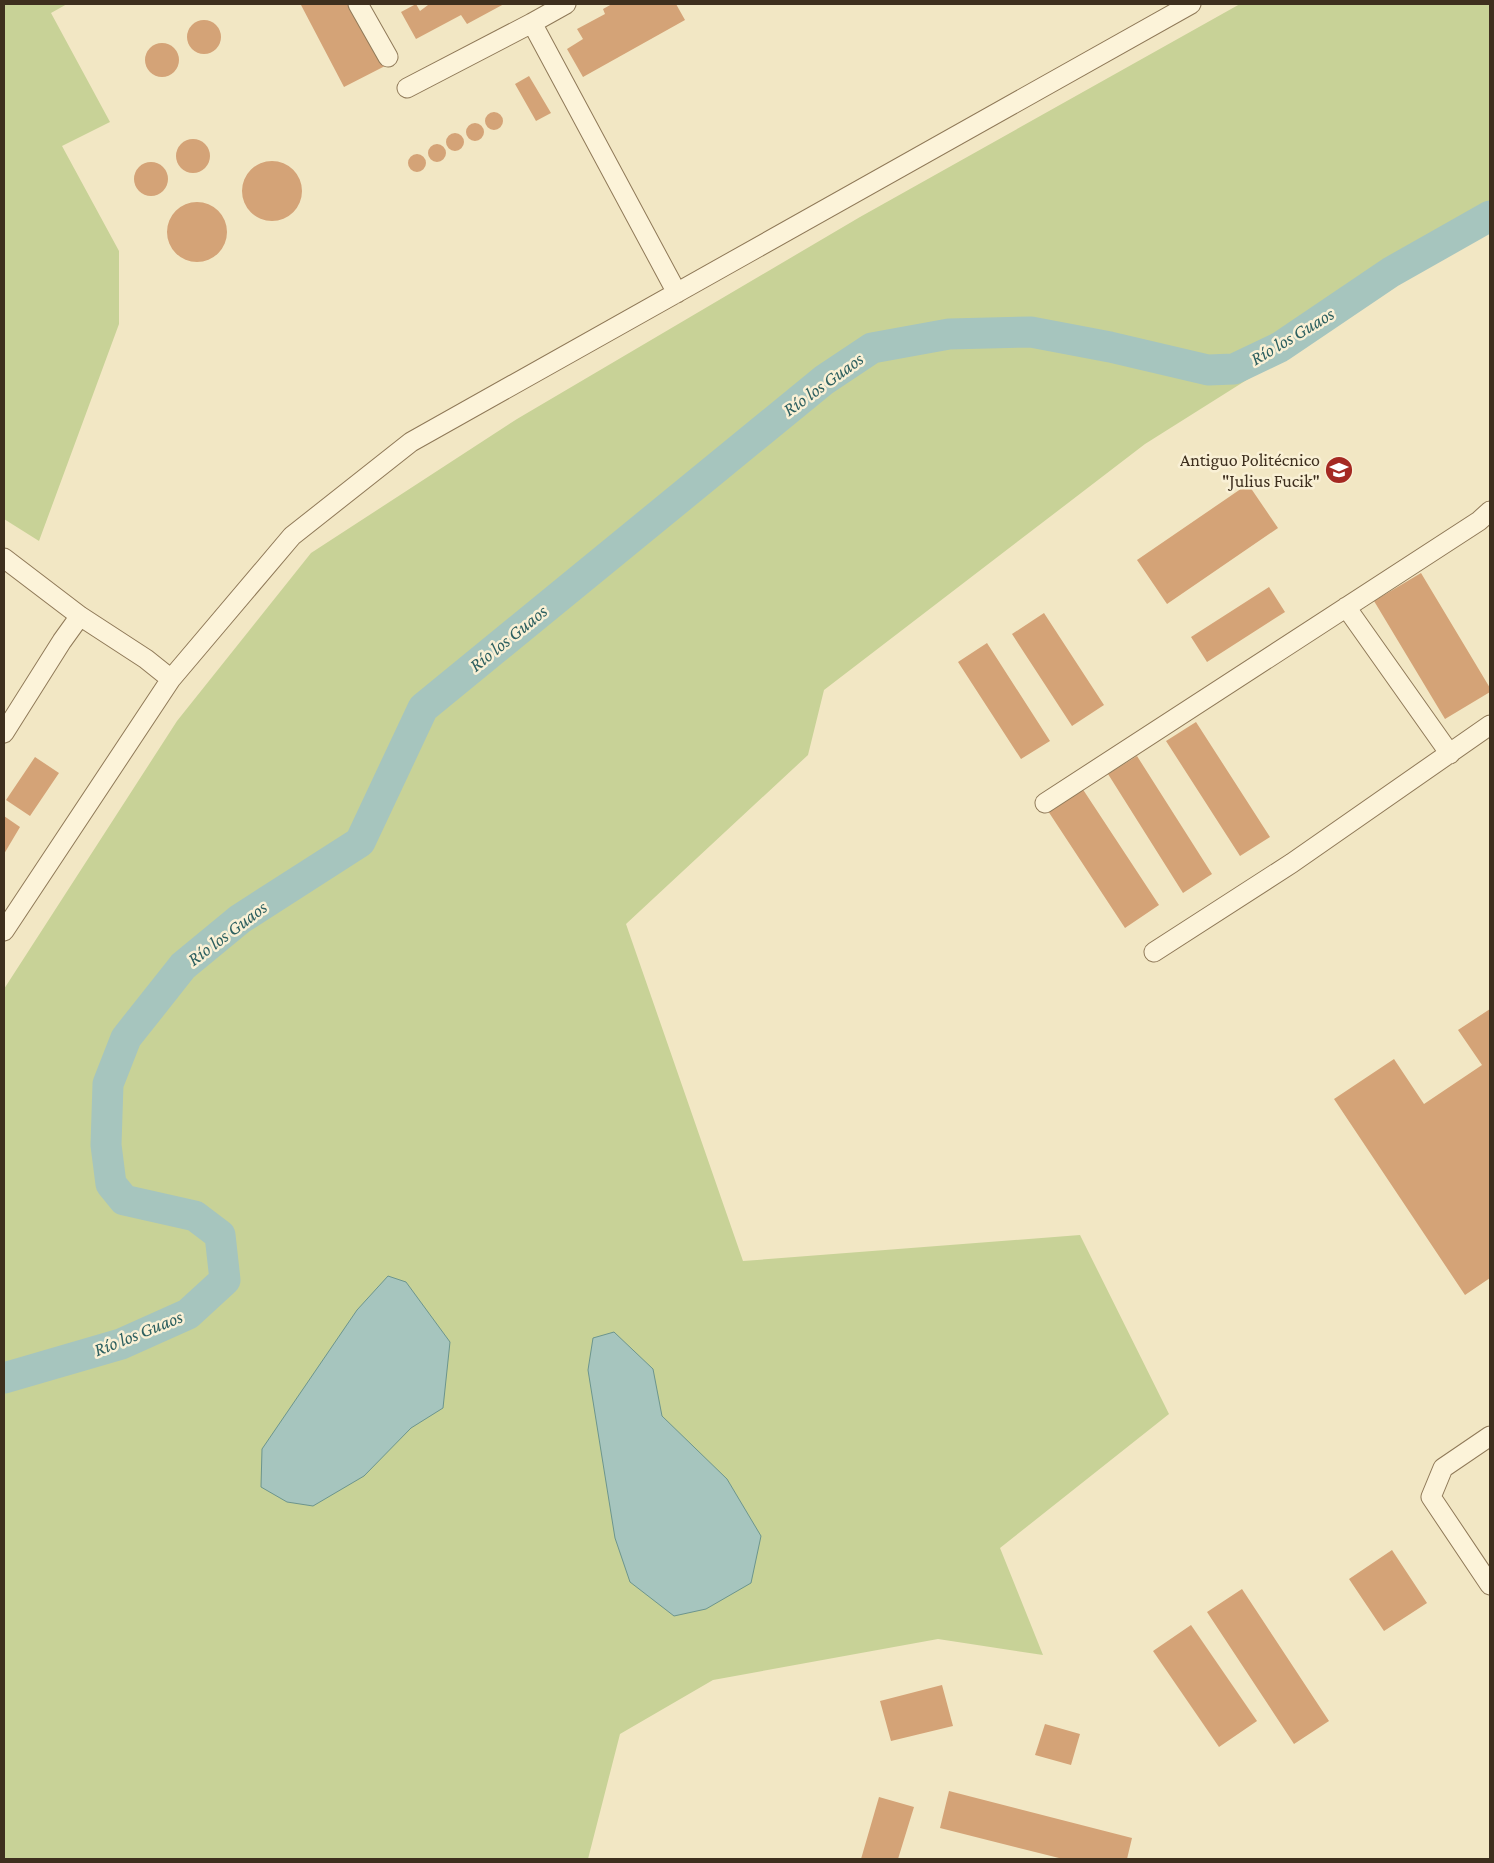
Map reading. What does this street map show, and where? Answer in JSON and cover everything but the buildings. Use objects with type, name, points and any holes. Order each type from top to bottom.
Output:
[{"type":"street","points":[[358,4],[388,57]]},
{"type":"street","points":[[407,88],[566,4]]},
{"type":"street","points":[[4,931],[171,680],[292,536],[411,442],[1191,4]]},
{"type":"street","points":[[532,23],[677,293]]},
{"type":"street","points":[[1045,803],[1479,521],[1490,511]]},
{"type":"street","points":[[4,558],[80,616],[138,654],[171,680]]},
{"type":"street","points":[[1346,607],[1450,754]]},
{"type":"street","points":[[4,733],[80,616]]},
{"type":"street","points":[[1154,952],[1292,863],[1490,725]]},
{"type":"street","points":[[1490,1436],[1443,1468],[1431,1497],[1490,1585]]},
{"type":"green space","points":[[4,4],[67,4],[51,13],[110,122],[62,146],[119,251],[119,324],[39,541],[4,519]]},
{"type":"green space","points":[[1240,4],[1490,4],[1490,227],[1145,444],[824,690],[808,755],[626,924],[743,1261],[1080,1235],[1169,1414],[1000,1548],[1043,1655],[938,1639],[713,1680],[620,1734],[588,1859],[4,1859],[4,989],[177,721],[311,553],[517,419],[860,217]]},
{"type":"water","points":[[388,1276],[406,1282],[450,1342],[443,1408],[411,1428],[364,1476],[313,1506],[287,1502],[261,1487],[262,1449],[357,1310]]},
{"type":"water","points":[[614,1332],[653,1369],[662,1416],[727,1479],[761,1536],[751,1583],[706,1609],[674,1616],[630,1582],[615,1538],[588,1370],[593,1338]]},
{"type":"waterway","name":"Río los Guaos","points":[[4,1378],[121,1344],[188,1314],[225,1280],[220,1235],[195,1216],[124,1200],[111,1184],[106,1145],[108,1084],[126,1038],[183,966],[240,919],[360,842],[423,708],[824,380],[872,348],[949,334],[1031,332],[1110,347],[1208,370],[1234,369],[1280,347],[1391,272],[1490,216]]},
{"type":"place","name":"Antiguo Politécnico \"Julius Fucik\"","points":[[1339,470]]}]
